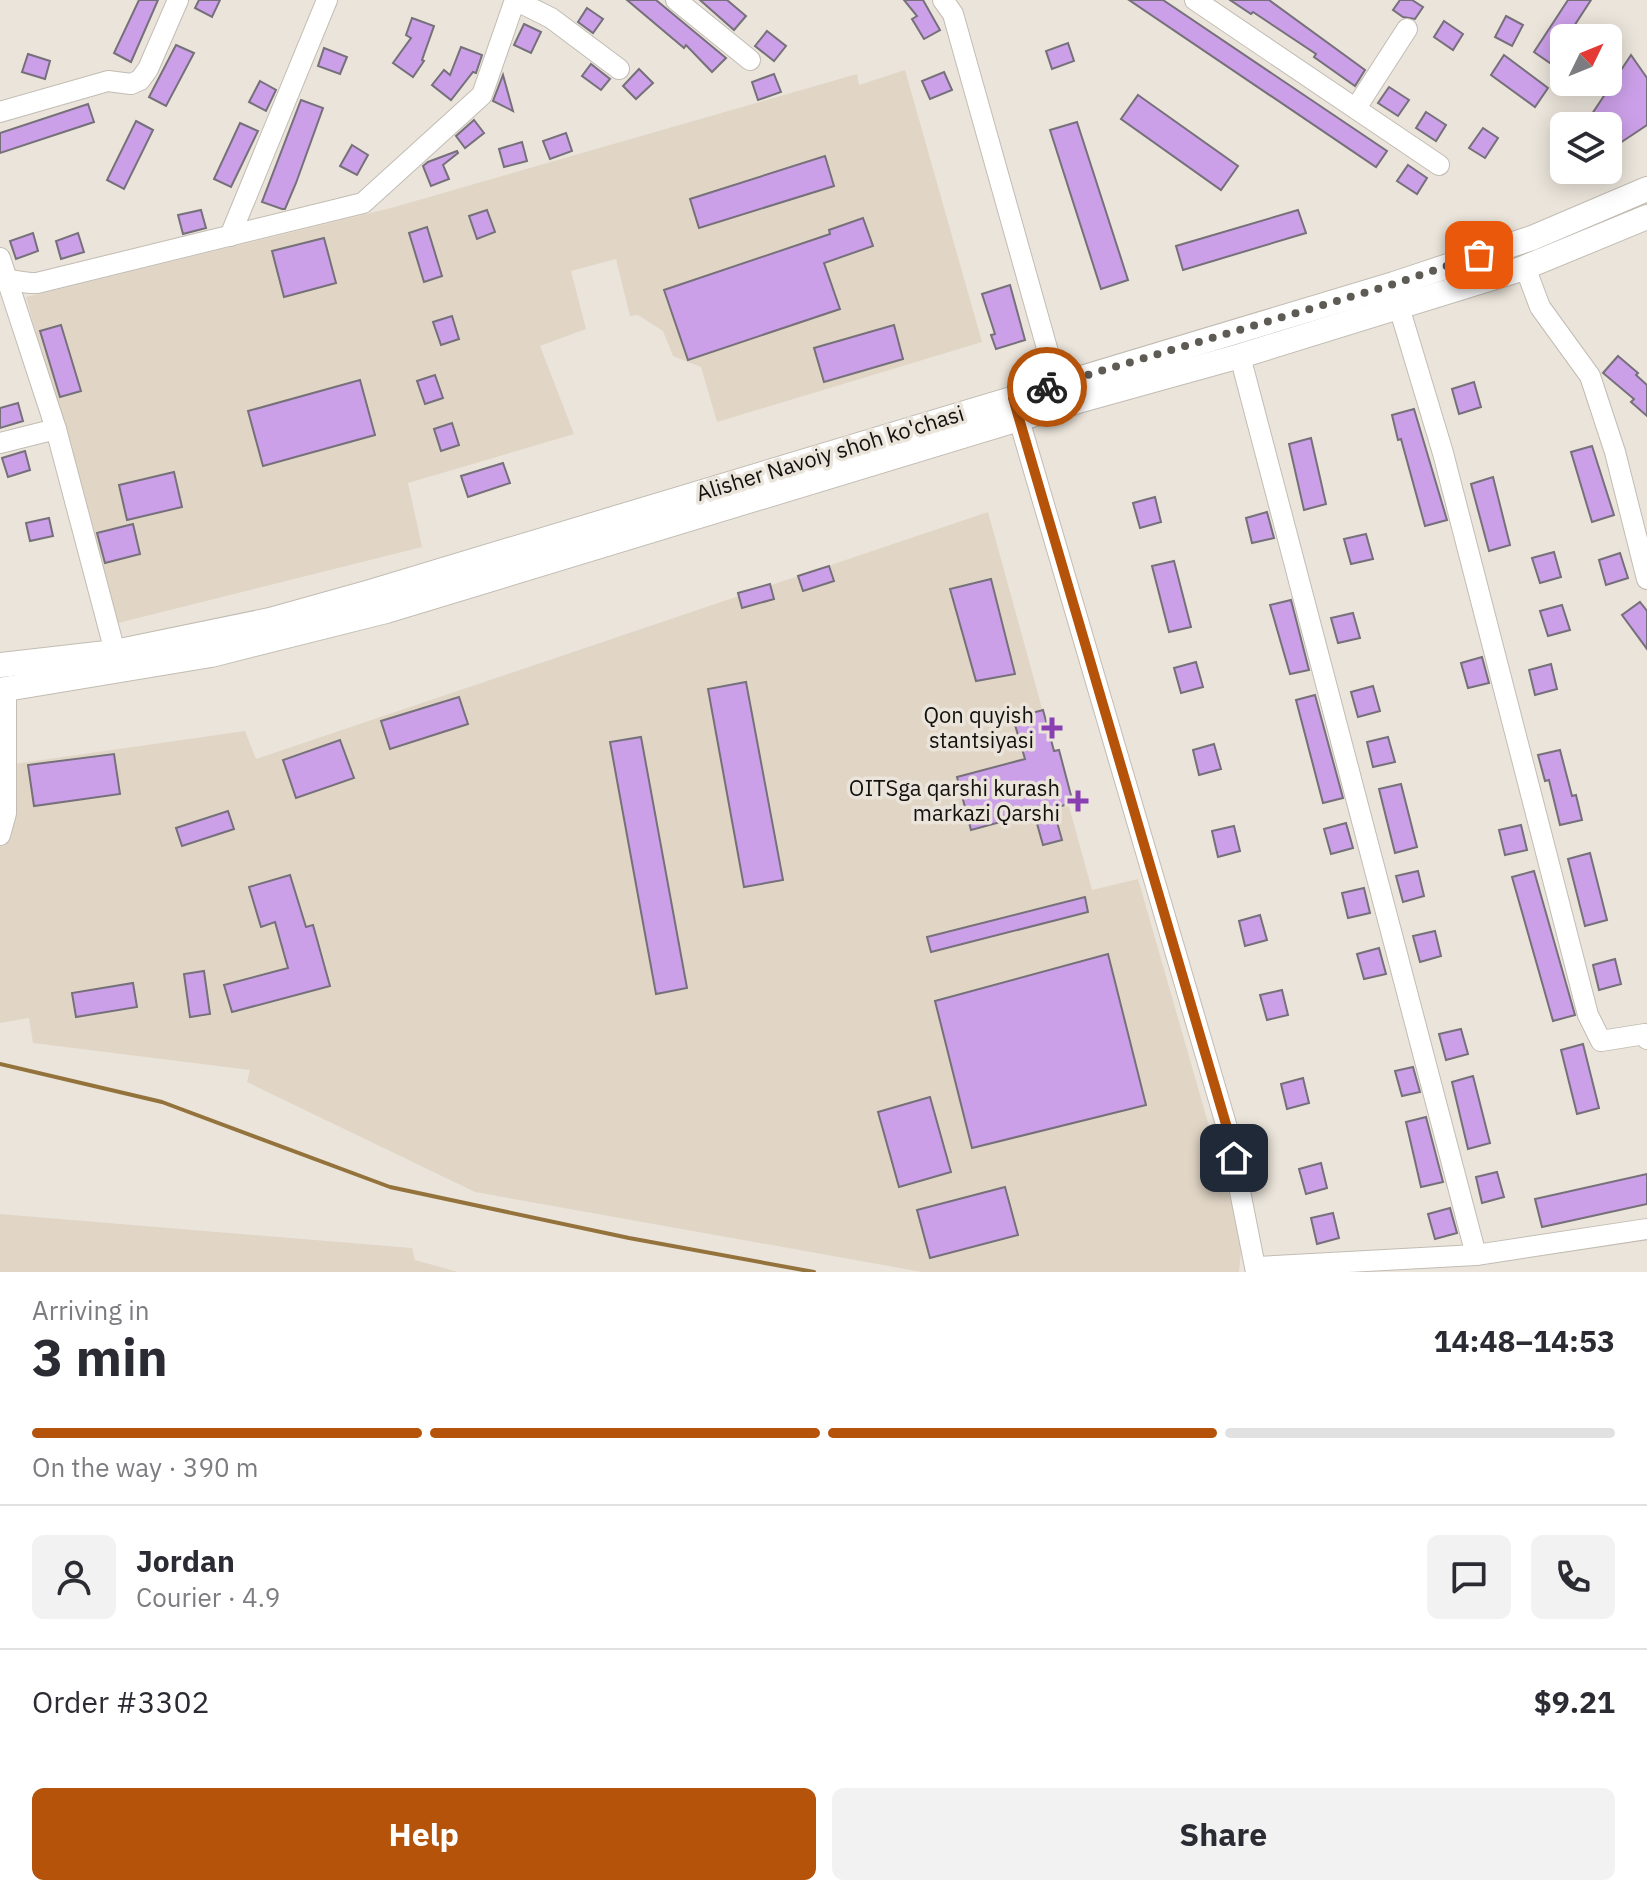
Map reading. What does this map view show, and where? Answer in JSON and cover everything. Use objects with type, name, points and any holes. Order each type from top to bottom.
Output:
[{"type":"main road","name":"Alisher Navoiy shoh ko'chasi","points":[[0,665],[115,652],[270,620],[1016,408],[1532,238],[1647,189]]},
{"type":"main road","name":"Alisher Navoiy shoh ko'chasi","points":[[1060,395],[1240,356],[1525,267],[1647,217]]},
{"type":"main road","name":"Alisher Navoiy shoh ko'chasi","points":[[3,690],[211,655],[386,611],[1016,408]]},
{"type":"street","points":[[0,112],[108,81],[131,84],[140,80],[148,69],[178,0]]},
{"type":"street","points":[[230,236],[327,0]]},
{"type":"street","points":[[3,280],[37,283],[363,203],[482,95],[515,0],[551,18],[619,69]]},
{"type":"street","points":[[676,0],[750,60]]},
{"type":"street","points":[[943,0],[953,14],[1060,395]]},
{"type":"street","points":[[1195,0],[1439,165]]},
{"type":"street","points":[[1356,108],[1407,29]]},
{"type":"street","points":[[0,258],[3,280],[56,429],[115,652]]},
{"type":"street","points":[[1525,267],[1540,307],[1590,376],[1615,452],[1647,579]]},
{"type":"street","points":[[1399,307],[1443,453],[1588,1015],[1601,1041],[1645,1034],[1647,1039]]},
{"type":"street","points":[[1240,356],[1476,1255]]},
{"type":"street","points":[[1016,408],[1228,1131],[1257,1270],[1476,1255],[1647,1229]]},
{"type":"street","points":[[0,443],[56,429]]},
{"type":"street","points":[[0,835],[6,813],[3,690]]},
{"type":"shaded area","points":[[905,70],[982,342],[717,422],[701,367],[673,356],[663,331],[638,315],[630,316],[616,259],[571,271],[586,329],[540,346],[574,434],[408,483],[422,547],[118,623],[26,297],[391,208],[857,74],[859,85]]},
{"type":"shaded area","points":[[988,512],[1092,890],[1138,879],[1242,1241],[1239,1272],[922,1272],[475,1192],[247,1082],[250,1070],[33,1043],[29,1018],[0,1023],[0,766],[245,731],[256,759]]},
{"type":"shaded area","points":[[0,1214],[412,1248],[415,1260],[458,1272],[0,1272]]},
{"type":"building","points":[[139,0],[158,0],[131,62],[114,53]]},
{"type":"building","points":[[199,0],[220,0],[212,17],[195,8]]},
{"type":"building","points":[[627,0],[656,0],[726,58],[712,72],[686,45],[684,48]]},
{"type":"building","points":[[700,0],[727,0],[746,16],[734,30]]},
{"type":"building","points":[[904,0],[923,0],[940,30],[924,39],[912,19],[917,16]]},
{"type":"building","points":[[1129,0],[1163,0],[1387,151],[1376,167]]},
{"type":"building","points":[[1230,0],[1269,0],[1365,70],[1355,86],[1314,57],[1316,54]]},
{"type":"building","points":[[1400,0],[1412,0],[1423,7],[1415,19],[1403,17],[1393,10]]},
{"type":"building","points":[[1568,0],[1591,0],[1575,24],[1552,24]]},
{"type":"building","points":[[587,8],[603,19],[593,33],[578,22]]},
{"type":"building","points":[[1506,16],[1523,25],[1512,46],[1495,37]]},
{"type":"building","points":[[412,18],[434,26],[424,61],[413,77],[393,63],[411,38],[406,35]]},
{"type":"building","points":[[1444,21],[1463,34],[1453,50],[1434,37]]},
{"type":"building","points":[[524,24],[541,32],[531,53],[514,45]]},
{"type":"building","points":[[1550,28],[1550,63],[1534,52]]},
{"type":"building","points":[[767,31],[786,46],[774,61],[755,46]]},
{"type":"building","points":[[1068,43],[1074,61],[1052,69],[1046,51]]},
{"type":"building","points":[[176,45],[194,53],[166,106],[149,97]]},
{"type":"building","points":[[461,47],[482,55],[476,73],[473,72],[451,100],[432,85],[444,70],[450,75]]},
{"type":"building","points":[[324,48],[347,57],[340,74],[318,66]]},
{"type":"building","points":[[28,54],[50,61],[45,79],[22,72]]},
{"type":"building","points":[[1504,55],[1548,88],[1535,107],[1491,75]]},
{"type":"building","points":[[1631,55],[1647,78],[1647,125],[1622,142],[1622,112],[1593,112],[1604,96],[1622,96],[1622,69]]},
{"type":"building","points":[[591,64],[610,79],[601,90],[582,76]]},
{"type":"building","points":[[639,69],[653,83],[636,99],[623,86]]},
{"type":"building","points":[[944,72],[952,90],[930,99],[922,81]]},
{"type":"building","points":[[774,74],[781,92],[758,100],[752,82]]},
{"type":"building","points":[[503,75],[513,111],[493,101]]},
{"type":"building","points":[[260,81],[276,90],[266,111],[249,102]]},
{"type":"building","points":[[1389,87],[1409,100],[1398,116],[1378,103]]},
{"type":"building","points":[[1138,95],[1238,166],[1221,190],[1121,119]]},
{"type":"building","points":[[301,100],[323,108],[296,183],[285,209],[282,209],[262,202]]},
{"type":"building","points":[[88,104],[94,122],[0,153],[0,133]]},
{"type":"building","points":[[1426,112],[1446,125],[1436,141],[1416,128]]},
{"type":"building","points":[[474,120],[484,133],[465,148],[456,136]]},
{"type":"building","points":[[136,121],[153,130],[124,189],[107,180]]},
{"type":"building","points":[[1077,122],[1128,280],[1101,289],[1050,130]]},
{"type":"building","points":[[240,123],[258,131],[231,187],[214,179]]},
{"type":"building","points":[[1483,128],[1498,138],[1485,158],[1469,148]]},
{"type":"building","points":[[566,133],[572,151],[550,159],[543,141]]},
{"type":"building","points":[[522,142],[527,161],[504,167],[499,149]]},
{"type":"building","points":[[352,145],[368,155],[357,175],[340,166]]},
{"type":"building","points":[[457,151],[443,165],[449,179],[431,186],[423,166]]},
{"type":"building","points":[[825,156],[834,186],[699,228],[690,199]]},
{"type":"building","points":[[1408,165],[1427,178],[1417,194],[1397,181]]},
{"type":"building","points":[[201,210],[206,228],[183,234],[178,215]]},
{"type":"building","points":[[487,210],[495,232],[477,239],[469,216]]},
{"type":"building","points":[[1298,210],[1306,233],[1183,270],[1176,246]]},
{"type":"building","points":[[863,218],[873,246],[824,263],[840,309],[688,360],[664,290],[830,234],[829,230]]},
{"type":"building","points":[[427,227],[442,276],[424,282],[409,233]]},
{"type":"building","points":[[33,233],[38,251],[16,259],[10,241]]},
{"type":"building","points":[[78,233],[84,252],[61,259],[56,241]]},
{"type":"building","points":[[324,238],[336,283],[284,297],[272,251]]},
{"type":"building","points":[[1010,285],[1025,340],[996,349],[991,335],[995,334],[982,294]]},
{"type":"building","points":[[452,316],[459,339],[441,345],[433,322]]},
{"type":"building","points":[[61,325],[81,391],[60,397],[40,331]]},
{"type":"building","points":[[894,325],[903,359],[824,382],[814,348]]},
{"type":"building","points":[[1618,356],[1647,385],[1647,416],[1631,402],[1634,399],[1603,373]]},
{"type":"building","points":[[435,375],[443,398],[425,404],[417,381]]},
{"type":"building","points":[[360,380],[375,435],[263,466],[248,411]]},
{"type":"building","points":[[1474,382],[1481,407],[1459,414],[1452,389]]},
{"type":"building","points":[[18,403],[23,421],[0,428],[0,408]]},
{"type":"building","points":[[1414,409],[1447,520],[1425,526],[1392,415]]},
{"type":"building","points":[[452,423],[459,445],[441,451],[434,429]]},
{"type":"building","points":[[1311,438],[1326,504],[1304,510],[1289,444]]},
{"type":"building","points":[[1592,446],[1614,515],[1592,522],[1571,452]]},
{"type":"building","points":[[25,451],[30,470],[8,477],[2,458]]},
{"type":"building","points":[[503,463],[510,483],[468,497],[461,476]]},
{"type":"building","points":[[174,472],[182,507],[127,520],[119,485]]},
{"type":"building","points":[[1493,477],[1510,545],[1489,551],[1471,484]]},
{"type":"building","points":[[1155,497],[1161,522],[1140,528],[1133,503]]},
{"type":"building","points":[[1267,512],[1274,538],[1252,543],[1246,518]]},
{"type":"building","points":[[49,518],[53,536],[30,541],[26,523]]},
{"type":"building","points":[[133,524],[140,554],[105,563],[97,533]]},
{"type":"building","points":[[1366,534],[1373,559],[1351,564],[1344,539]]},
{"type":"building","points":[[1554,552],[1561,577],[1540,583],[1532,558]]},
{"type":"building","points":[[1620,553],[1628,578],[1606,585],[1599,560]]},
{"type":"building","points":[[1174,561],[1191,627],[1169,632],[1152,566]]},
{"type":"building","points":[[829,566],[834,581],[803,591],[798,576]]},
{"type":"building","points":[[991,579],[1015,674],[976,681],[950,589]]},
{"type":"building","points":[[770,584],[774,599],[742,608],[738,593]]},
{"type":"building","points":[[1291,600],[1309,670],[1290,674],[1270,605]]},
{"type":"building","points":[[1640,602],[1647,611],[1647,649],[1622,615]]},
{"type":"building","points":[[1562,605],[1570,630],[1548,636],[1540,611]]},
{"type":"building","points":[[1353,613],[1360,638],[1338,643],[1331,618]]},
{"type":"building","points":[[1482,657],[1489,683],[1468,688],[1461,663]]},
{"type":"building","points":[[1196,662],[1203,687],[1181,693],[1174,668]]},
{"type":"building","points":[[1551,664],[1557,689],[1535,695],[1529,670]]},
{"type":"building","points":[[746,682],[783,880],[744,887],[708,689]]},
{"type":"building","points":[[1373,686],[1380,711],[1358,717],[1351,692]]},
{"type":"building","points":[[1315,695],[1343,798],[1323,803],[1296,700]]},
{"type":"building","points":[[459,697],[468,724],[390,749],[381,721]]},
{"type":"building","points":[[1043,710],[1054,751],[1059,750],[1073,803],[1053,808],[1062,840],[1043,845],[1034,813],[971,830],[957,777],[1025,759],[1013,718]]},
{"type":"building","points":[[641,737],[687,988],[656,994],[610,742]]},
{"type":"building","points":[[1388,737],[1395,762],[1373,767],[1367,742]]},
{"type":"building","points":[[340,740],[354,778],[296,798],[283,760]]},
{"type":"building","points":[[1214,744],[1221,769],[1199,775],[1193,750]]},
{"type":"building","points":[[1560,750],[1582,820],[1560,825],[1549,780],[1545,781],[1538,755]]},
{"type":"building","points":[[114,754],[120,794],[34,806],[28,765]]},
{"type":"building","points":[[1401,784],[1417,847],[1395,853],[1379,789]]},
{"type":"building","points":[[228,811],[234,829],[182,846],[176,828]]},
{"type":"building","points":[[1346,823],[1353,848],[1331,854],[1324,829]]},
{"type":"building","points":[[1521,825],[1527,850],[1505,855],[1499,830]]},
{"type":"building","points":[[1234,826],[1240,851],[1218,857],[1212,831]]},
{"type":"building","points":[[1590,853],[1607,920],[1585,926],[1568,859]]},
{"type":"building","points":[[1418,871],[1424,896],[1403,902],[1396,876]]},
{"type":"building","points":[[1534,871],[1575,1015],[1553,1021],[1512,877]]},
{"type":"building","points":[[290,875],[306,927],[313,925],[330,986],[232,1012],[224,985],[288,968],[275,922],[261,927],[249,887]]},
{"type":"building","points":[[1364,888],[1370,913],[1348,918],[1342,893]]},
{"type":"building","points":[[1085,897],[1088,912],[931,952],[927,937]]},
{"type":"building","points":[[1260,915],[1267,940],[1245,946],[1239,921]]},
{"type":"building","points":[[1435,931],[1441,956],[1420,962],[1413,936]]},
{"type":"building","points":[[1379,948],[1386,974],[1364,979],[1357,954]]},
{"type":"building","points":[[1108,954],[1146,1105],[972,1148],[935,1001]]},
{"type":"building","points":[[1615,959],[1621,984],[1599,990],[1593,965]]},
{"type":"building","points":[[204,971],[210,1014],[190,1017],[184,974]]},
{"type":"building","points":[[133,983],[137,1007],[76,1017],[72,993]]},
{"type":"building","points":[[1282,990],[1288,1015],[1267,1020],[1260,995]]},
{"type":"building","points":[[1461,1029],[1468,1054],[1446,1060],[1439,1034]]},
{"type":"building","points":[[1583,1044],[1599,1108],[1577,1114],[1561,1050]]},
{"type":"building","points":[[1413,1067],[1420,1092],[1402,1096],[1395,1071]]},
{"type":"building","points":[[1473,1076],[1490,1143],[1468,1149],[1452,1082]]},
{"type":"building","points":[[1303,1078],[1309,1103],[1287,1109],[1281,1084]]},
{"type":"building","points":[[930,1097],[951,1172],[899,1187],[878,1112]]},
{"type":"building","points":[[1426,1117],[1443,1182],[1421,1187],[1406,1122]]},
{"type":"building","points":[[1321,1163],[1327,1188],[1306,1194],[1299,1169]]},
{"type":"building","points":[[1497,1172],[1504,1197],[1482,1203],[1476,1177]]},
{"type":"building","points":[[1647,1174],[1647,1204],[1542,1227],[1535,1199]]},
{"type":"building","points":[[1005,1187],[1018,1235],[930,1258],[917,1210]]},
{"type":"building","points":[[1450,1208],[1457,1233],[1435,1239],[1428,1214]]},
{"type":"building","points":[[1333,1213],[1339,1238],[1317,1244],[1311,1218]]},
{"type":"waterway","points":[[0,1064],[162,1102],[390,1187],[629,1238],[814,1272]]},
{"type":"way so far","points":[[1047,387],[1394,284],[1479,255]]},
{"type":"place","name":"Qon quyish stantsiyasi","points":[[1052,728]]},
{"type":"place","name":"OITSga qarshi kurash markazi Qarshi","points":[[1078,801]]},
{"type":"route","points":[[1047,387],[1013,398],[1234,1158]]}]
